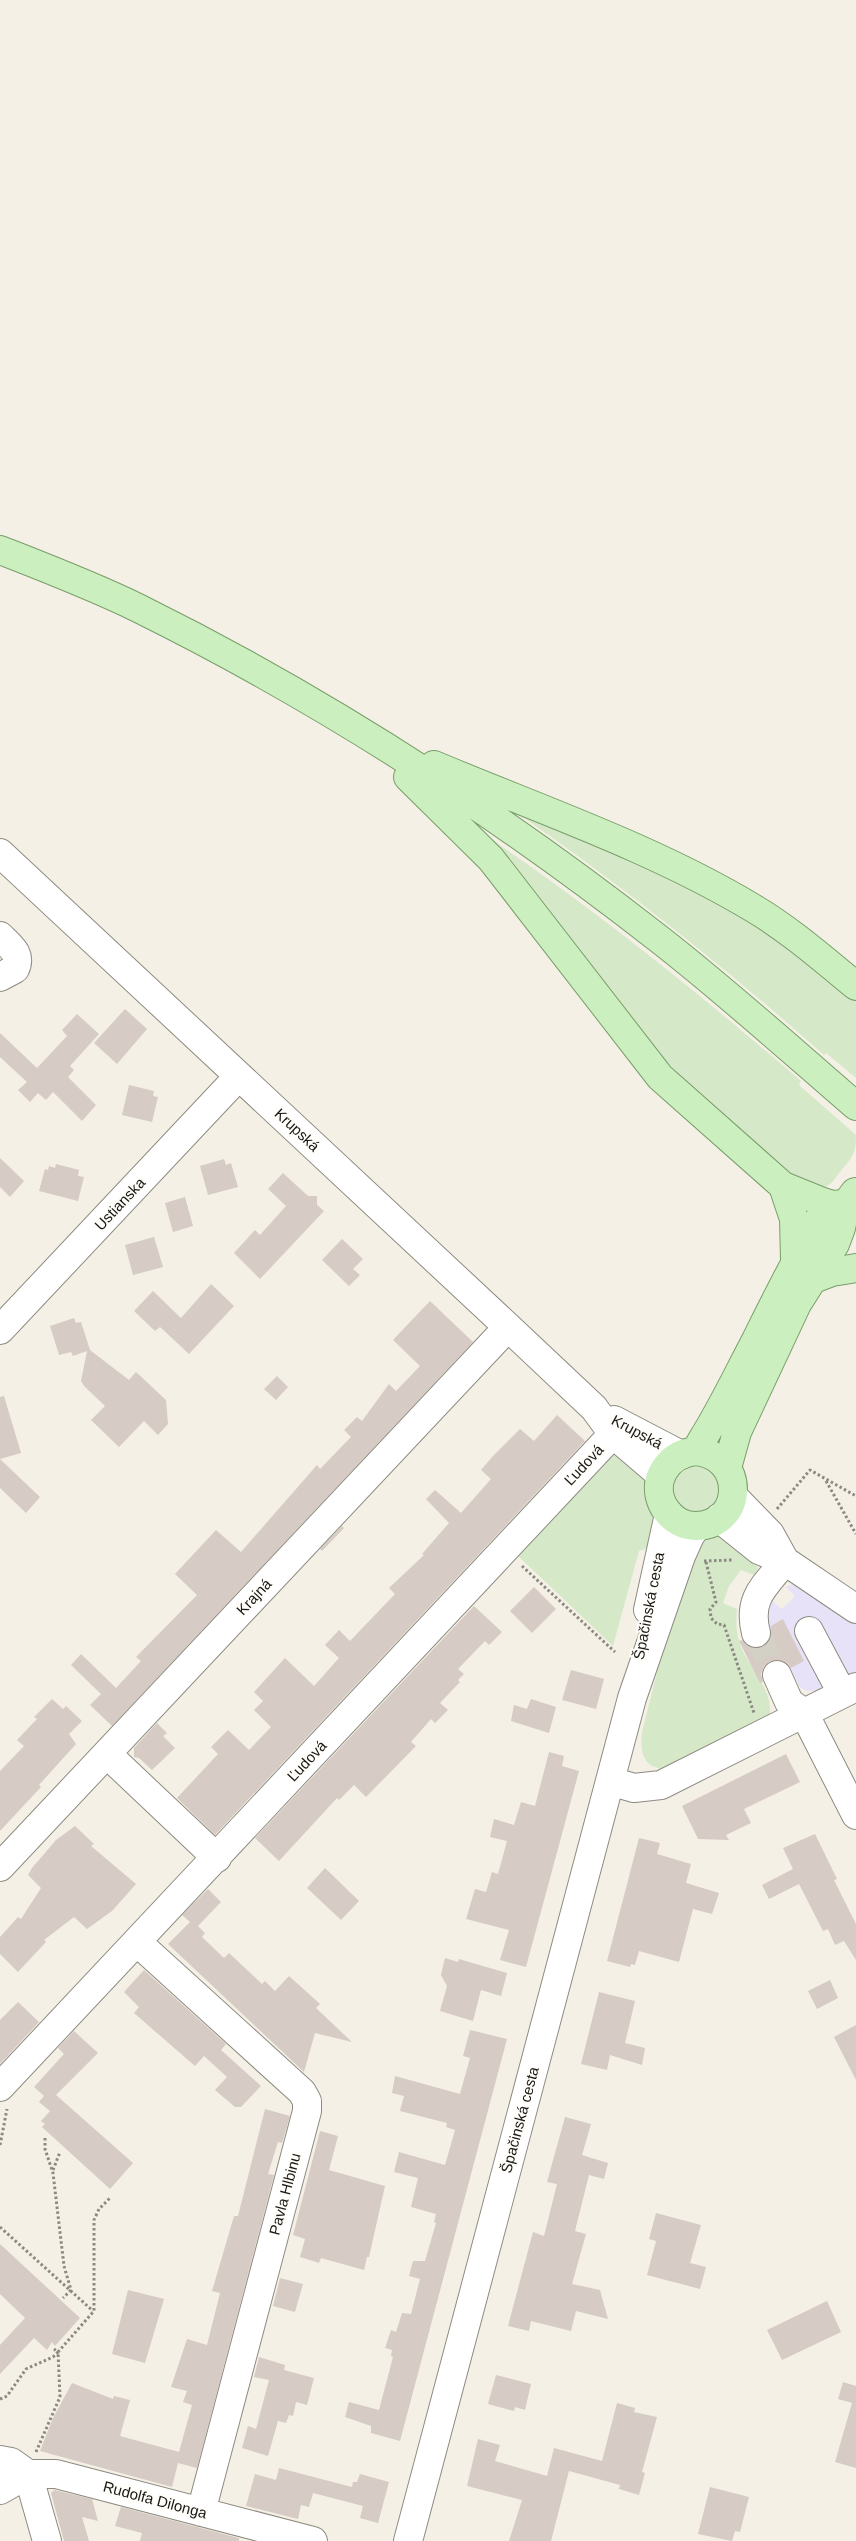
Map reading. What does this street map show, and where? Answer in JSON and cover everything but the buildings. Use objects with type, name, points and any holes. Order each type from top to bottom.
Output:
[{"type":"main road","points":[[0,550],[136,608],[237,661],[368,737],[449,789],[661,940],[856,1106]]},
{"type":"main road","points":[[368,737],[646,852],[712,885],[755,909],[799,939],[856,986]]},
{"type":"main road","points":[[368,737],[491,859],[660,1077],[783,1186],[826,1203],[851,1197]]},
{"type":"main road","points":[[688,1453],[715,1457],[727,1468],[733,1481],[716,1513],[682,1523],[669,1514],[660,1496],[661,1475],[669,1463],[688,1453],[715,1419],[803,1272],[794,1219],[783,1186]]},
{"type":"main road","points":[[851,1197],[847,1234],[851,1248],[856,1253]]},
{"type":"main road","points":[[727,1468],[737,1432],[797,1304],[803,1272],[819,1219],[851,1197]]},
{"type":"main road","points":[[803,1272],[832,1272],[856,1268]]},
{"type":"street","name":"Krupská","points":[[0,853],[594,1408],[613,1434],[661,1475]]},
{"type":"street","points":[[0,936],[16,952],[17,959],[7,973]]},
{"type":"street","name":"Ustianska","points":[[0,1330],[240,1076]]},
{"type":"street","name":"Krajná","points":[[0,1867],[508,1327]]},
{"type":"street","name":"Krupská","points":[[594,1408],[632,1430],[688,1453]]},
{"type":"street","name":"Ľudová","points":[[4,2096],[137,1942],[613,1434]]},
{"type":"street","points":[[716,1513],[762,1526],[770,1534],[785,1560]]},
{"type":"street","points":[[716,1513],[759,1550],[785,1560],[856,1609]]},
{"type":"street","name":"Špačinská cesta","points":[[632,1698],[681,1556],[690,1536],[716,1513]]},
{"type":"street","name":"Špačinská cesta","points":[[408,2541],[632,1698],[659,1551],[669,1514]]},
{"type":"street","points":[[756,1633],[753,1621],[756,1598],[785,1560]]},
{"type":"street","points":[[610,1782],[634,1788],[661,1786],[849,1690],[809,1631]]},
{"type":"street","points":[[777,1675],[789,1702],[804,1713],[856,1815]]},
{"type":"street","points":[[107,1754],[217,1858]]},
{"type":"street","name":"Pavla Hlbinu","points":[[137,1942],[302,2092],[307,2101],[307,2112],[201,2512]]},
{"type":"street","points":[[0,2460],[11,2462],[28,2474],[47,2541]]},
{"type":"street","name":"Rudolfa Dilonga","points":[[0,2490],[28,2474],[56,2474],[313,2541]]},
{"type":"path","points":[[762,1526],[810,1470],[856,1496]]},
{"type":"path","points":[[826,1479],[856,1534]]},
{"type":"path","points":[[696,1560],[706,1562],[734,1560]]},
{"type":"path","points":[[706,1562],[716,1602],[710,1609],[711,1618],[717,1624],[724,1625],[755,1715]]},
{"type":"path","points":[[520,1564],[615,1652]]},
{"type":"path","points":[[0,2145],[6,2123],[4,2096]]},
{"type":"path","points":[[45,2138],[45,2149],[53,2173]]},
{"type":"path","points":[[60,2152],[54,2163],[53,2173],[57,2220],[64,2266],[71,2290]]},
{"type":"path","points":[[94,2311],[92,2298],[96,2281],[93,2236],[94,2220],[99,2209],[110,2198]]},
{"type":"path","points":[[0,2227],[94,2311]]},
{"type":"path","points":[[63,2298],[71,2290]]},
{"type":"path","points":[[0,2399],[7,2396],[26,2369],[53,2357],[94,2311]]},
{"type":"path","points":[[54,2349],[58,2352]]},
{"type":"path","points":[[28,2474],[42,2434],[60,2397],[58,2352]]},
{"type":"shaded area","points":[[795,1583],[856,1619],[856,1675],[828,1683],[822,1691],[806,1691],[799,1686],[768,1623],[767,1611],[771,1600],[782,1609],[795,1596],[786,1587]]},
{"type":"green space","points":[[517,813],[613,849],[672,876],[756,923],[808,959],[856,999],[856,1078],[826,1053],[824,1055],[674,929]]},
{"type":"green space","points":[[491,839],[611,925],[688,986],[801,1081],[799,1085],[856,1135],[855,1147],[848,1163],[831,1183],[825,1187],[817,1188],[800,1181],[736,1128],[683,1079],[634,1025]]},
{"type":"green space","points":[[610,1454],[620,1454],[646,1476],[657,1518],[653,1546],[639,1551],[613,1646],[517,1555]]},
{"type":"green space","points":[[701,1459],[725,1486],[713,1510],[688,1513],[674,1503],[672,1477],[677,1469]]},
{"type":"green space","points":[[715,1533],[746,1550],[758,1569],[754,1575],[741,1570],[729,1586],[723,1603],[737,1609],[736,1625],[739,1641],[742,1650],[767,1694],[770,1703],[770,1713],[763,1722],[669,1770],[660,1769],[654,1767],[645,1759],[642,1748],[642,1732],[681,1576],[697,1538]]},
{"type":"tunnel","points":[[756,1633],[777,1675]]}]
